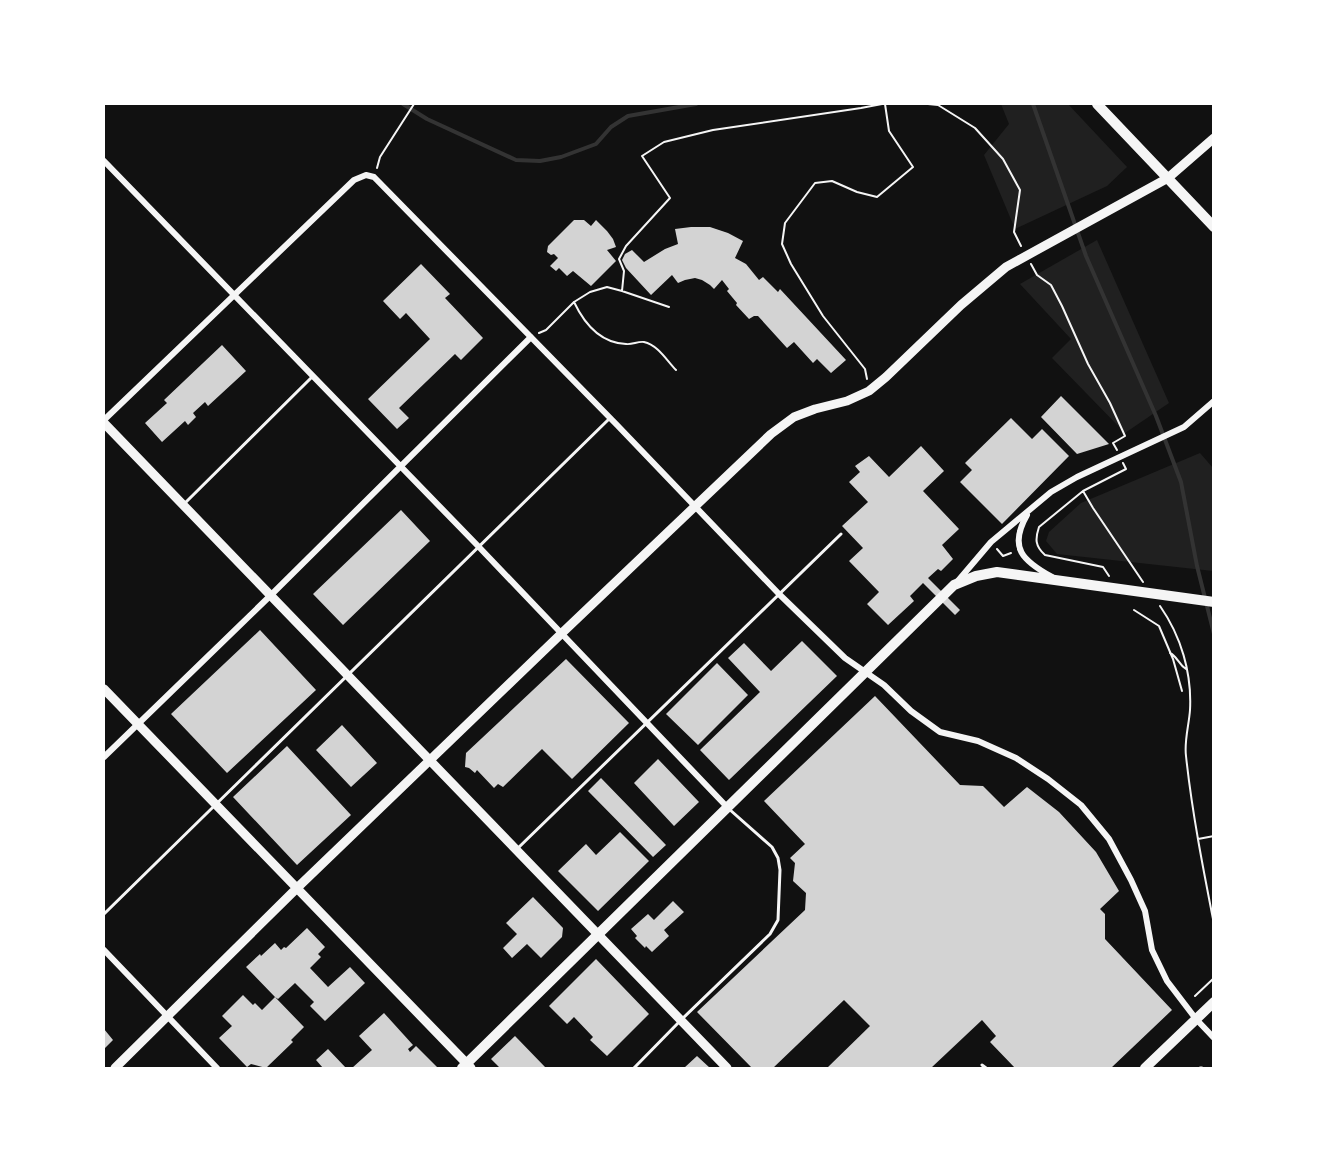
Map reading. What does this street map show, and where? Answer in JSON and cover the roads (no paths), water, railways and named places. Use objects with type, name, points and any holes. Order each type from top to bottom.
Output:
[{"type":"main road","points":[[1097,104],[1214,227]]},
{"type":"main road","points":[[115,1068],[296,889],[771,434],[794,417],[846,401],[869,391],[961,305],[1006,267],[1168,178],[1214,138]]},
{"type":"main road","points":[[104,422],[727,1068]]},
{"type":"main road","points":[[104,689],[467,1067],[954,585],[975,576],[998,572],[1214,602]]},
{"type":"main road","points":[[1145,1068],[1214,1002]]},
{"type":"street","points":[[104,161],[562,633],[728,808]]},
{"type":"street","points":[[104,422],[354,180],[366,175],[375,177],[779,594],[845,658],[884,685],[911,711],[940,732],[978,741],[1016,758],[1082,805],[1109,839],[1131,880],[1145,911],[1152,950],[1167,981],[1196,1019],[1214,1038]]},
{"type":"street","points":[[104,757],[531,337]]},
{"type":"street","points":[[954,585],[991,542],[1051,492],[1077,477],[1184,427],[1214,401]]},
{"type":"street","points":[[1029,512],[1020,526],[1019,550],[1025,559],[1055,579]]},
{"type":"street","points":[[104,950],[217,1068]]},
{"type":"lane","points":[[183,505],[312,377]]},
{"type":"lane","points":[[104,914],[610,418]]},
{"type":"lane","points":[[516,850],[841,534]]},
{"type":"lane","points":[[634,1068],[770,934],[778,920],[780,870],[778,858],[772,847],[728,808]]},
{"type":"waterway","points":[[403,104],[427,119],[516,160],[540,161],[561,157],[596,144],[611,127],[628,116],[696,104]]},
{"type":"waterway","points":[[1033,104],[1086,256],[1156,416],[1181,482],[1197,566],[1214,634]]}]
